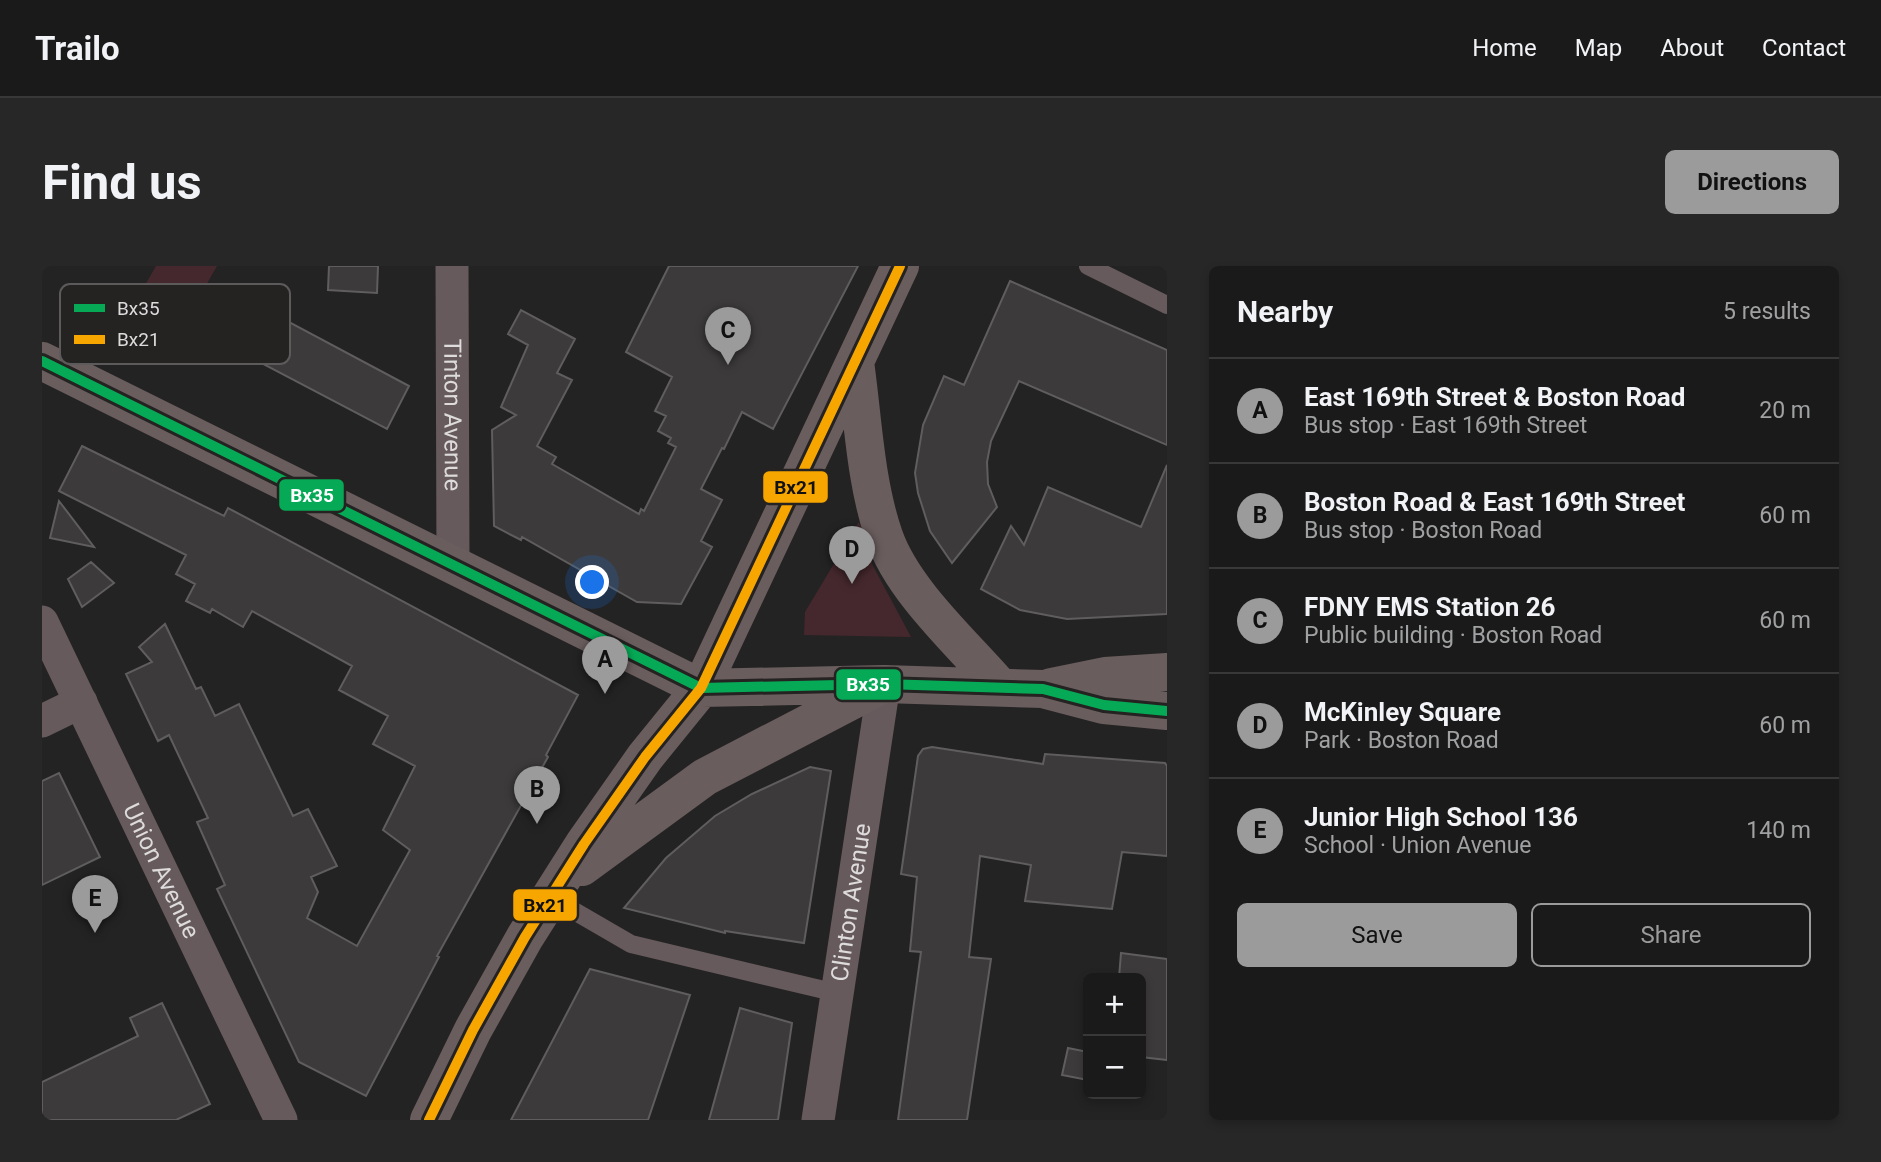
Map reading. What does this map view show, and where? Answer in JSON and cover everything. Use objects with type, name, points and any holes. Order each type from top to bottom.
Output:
[{"type":"main road","points":[[429,1120],[473,1030],[553,892],[645,757],[701,688],[900,266]]},
{"type":"main road","points":[[42,361],[701,688],[884,684],[1043,689],[1104,705],[1167,711]]},
{"type":"main road","points":[[855,362],[872,484],[884,536],[897,564],[935,616],[1000,687]]},
{"type":"main road","points":[[1043,689],[1105,676],[1167,672]]},
{"type":"main road","points":[[553,892],[705,777],[884,684]]},
{"type":"street","name":"Tinton Avenue","points":[[452,266],[453,564]]},
{"type":"street","name":"Union Avenue","points":[[42,622],[277,1119]]},
{"type":"street","name":"Clinton Avenue","points":[[818,1120],[884,684]]},
{"type":"street","points":[[42,721],[81,702]]},
{"type":"lane","points":[[1088,266],[1167,305]]},
{"type":"lane","points":[[553,892],[631,944],[837,993]]},
{"type":"shaded area","points":[[156,266],[217,266],[207,284],[146,284]]},
{"type":"shaded area","points":[[859,522],[873,566],[911,637],[804,635],[805,612]]},
{"type":"building","points":[[329,266],[378,266],[377,293],[328,290]]},
{"type":"building","points":[[669,266],[858,266],[773,429],[742,412],[724,449],[722,448],[701,489],[722,500],[701,541],[712,547],[681,604],[637,602],[522,537],[521,540],[494,526],[492,430],[516,415],[501,407],[528,345],[508,334],[521,310],[575,339],[557,373],[572,380],[537,446],[556,457],[552,464],[639,514],[641,509],[644,511],[676,447],[668,443],[671,438],[658,431],[666,416],[655,411],[672,377],[626,352]]},
{"type":"building","points":[[1010,281],[1167,350],[1167,445],[1019,381],[991,441],[987,462],[988,484],[997,507],[952,563],[930,531],[918,493],[915,473],[923,425],[944,376],[964,385]]},
{"type":"building","points":[[290,323],[409,386],[387,429],[263,364],[290,364]]},
{"type":"building","points":[[82,446],[224,516],[228,508],[578,695],[546,755],[548,757],[437,956],[439,957],[366,1096],[299,1062],[217,889],[225,885],[197,822],[208,818],[169,735],[158,741],[126,674],[152,662],[139,647],[165,624],[196,689],[201,687],[215,716],[239,704],[293,816],[308,809],[337,866],[311,877],[318,892],[307,918],[357,946],[410,850],[383,830],[415,766],[373,744],[388,716],[339,690],[352,666],[252,611],[243,627],[212,609],[210,613],[186,601],[195,584],[176,574],[186,555],[59,491]]},
{"type":"building","points":[[1167,465],[1167,614],[1067,619],[1020,610],[981,589],[1011,526],[1024,545],[1048,487],[1141,527]]},
{"type":"building","points":[[59,501],[94,547],[50,538]]},
{"type":"building","points":[[91,562],[114,583],[82,607],[68,579]]},
{"type":"building","points":[[932,747],[1043,764],[1045,754],[1165,763],[1167,766],[1167,856],[1122,852],[1112,909],[1025,901],[1031,865],[980,856],[969,957],[991,959],[967,1120],[898,1120],[921,952],[910,951],[917,877],[901,874],[918,756],[923,749]]},
{"type":"building","points":[[810,767],[831,771],[804,943],[725,933],[624,908],[666,858],[715,816],[752,794]]},
{"type":"building","points":[[59,773],[100,857],[42,885],[42,781]]},
{"type":"building","points":[[1121,953],[1167,959],[1167,1060],[1146,1058],[1146,973],[1119,973]]},
{"type":"building","points":[[590,969],[690,995],[648,1120],[511,1120]]},
{"type":"building","points":[[162,1003],[210,1104],[176,1120],[42,1120],[42,1082],[138,1036],[130,1018]]},
{"type":"building","points":[[740,1008],[792,1023],[778,1120],[709,1120]]},
{"type":"building","points":[[1068,1048],[1083,1051],[1083,1079],[1062,1075]]},
{"type":"transit line","name":"Bx21","points":[[429,1120],[473,1030],[525,937],[584,844],[645,757],[701,688],[900,266]]},
{"type":"transit line","name":"Bx35","points":[[42,361],[701,688],[884,684],[1043,689],[1104,705],[1167,711]]},
{"type":"place","name":"FDNY EMS Station 26","points":[[728,365]]},
{"type":"place","name":"McKinley Square","points":[[852,584]]},
{"type":"place","name":"East 169th Street & Boston Road","points":[[605,694]]},
{"type":"place","name":"Boston Road & East 169th Street","points":[[537,824]]},
{"type":"place","name":"Junior High School 136","points":[[95,933]]}]
